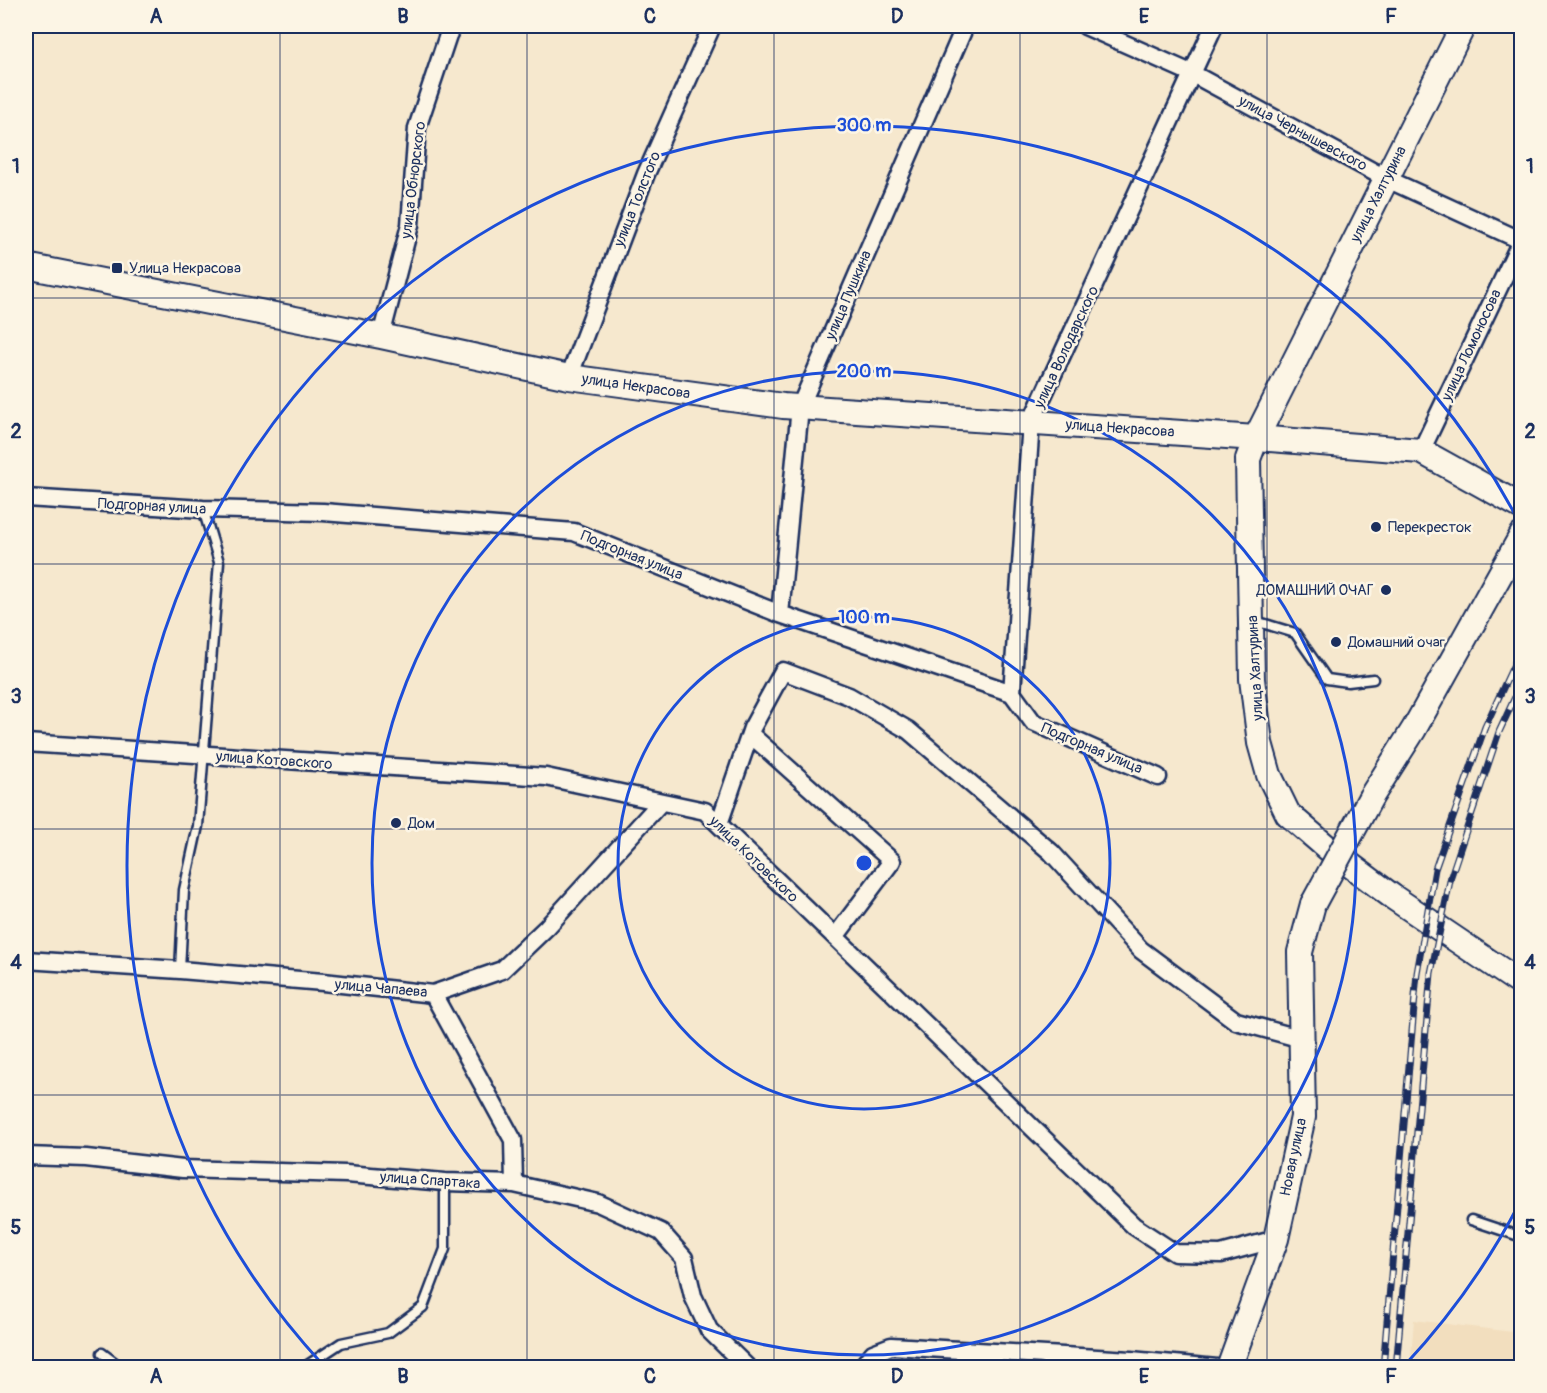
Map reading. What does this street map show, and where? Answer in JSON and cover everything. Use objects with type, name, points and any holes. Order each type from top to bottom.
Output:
[{"type":"main road","name":"улица Халтурина","points":[[1463,26],[1256,438],[1248,459],[1252,679],[1260,743],[1269,775],[1288,814],[1330,850],[1384,890],[1521,984]]},
{"type":"main road","name":"улица Некрасова","points":[[26,266],[381,336],[569,376],[783,406],[1421,451]]},
{"type":"main road","points":[[1421,451],[1521,507]]},
{"type":"main road","name":"Новая улица","points":[[1229,1368],[1276,1239],[1303,1117],[1300,952],[1313,904],[1371,797],[1414,729],[1521,535]]},
{"type":"street","name":"улица Обнорского","points":[[381,336],[410,225],[417,128],[453,26]]},
{"type":"street","name":"улица Толстого","points":[[569,376],[646,174],[712,26]]},
{"type":"street","name":"улица Пушкина","points":[[780,614],[800,407],[965,26]]},
{"type":"street","name":"улица Чернышевского","points":[[1085,26],[1191,73],[1386,178],[1521,240]]},
{"type":"street","name":"улица Володарского","points":[[1012,693],[1031,422],[1214,26]]},
{"type":"street","name":"улица Ломоносова","points":[[1421,451],[1521,240]]},
{"type":"street","name":"Подгорная улица","points":[[26,498],[203,509],[323,513],[574,532],[780,614],[1012,693],[1033,722],[1158,777]]},
{"type":"street","points":[[719,824],[752,728],[783,671],[849,696],[908,730],[1051,852],[1142,950],[1236,1021],[1302,1039]]},
{"type":"street","points":[[750,734],[892,861],[835,937]]},
{"type":"street","name":"улица Котовского","points":[[26,743],[546,777],[705,811],[1134,1226],[1175,1253],[1221,1254],[1276,1239]]},
{"type":"street","name":"улица Чапаева","points":[[26,960],[180,970],[433,994],[502,970],[547,927],[661,802]]},
{"type":"street","points":[[433,994],[513,1140],[514,1184]]},
{"type":"street","name":"улица Спартака","points":[[26,1155],[86,1158],[183,1169],[346,1174],[445,1182],[514,1184],[598,1203],[661,1232],[684,1258],[693,1296],[709,1330],[748,1368]]},
{"type":"street","points":[[861,1368],[873,1353],[891,1346],[1131,1360],[1217,1368]]},
{"type":"lane","points":[[180,970],[184,890],[198,826],[219,562],[203,509]]},
{"type":"lane","points":[[1252,620],[1295,633],[1327,679],[1348,682],[1373,680]]},
{"type":"lane","points":[[303,1368],[341,1343],[388,1332],[423,1307],[445,1248],[445,1182]]},
{"type":"lane","points":[[1471,1220],[1521,1237]]},
{"type":"lane","points":[[102,1353],[122,1368]]},
{"type":"shaded area","points":[[1414,1320],[1521,1333],[1521,1367],[1410,1367]]},
{"type":"railway","points":[[1383,1368],[1417,973],[1435,869],[1485,727],[1522,647]]},
{"type":"railway","points":[[1396,1368],[1431,973],[1451,876],[1499,732],[1522,682]]},
{"type":"place","name":"Улица Некрасова","points":[[117,268]]},
{"type":"place","name":"Перекресток","points":[[1376,527]]},
{"type":"place","name":"ДОМАШНИЙ ОЧАГ","points":[[1386,590]]},
{"type":"place","name":"Домашний очаг","points":[[1336,642]]},
{"type":"place","name":"Дом","points":[[396,823]]}]
